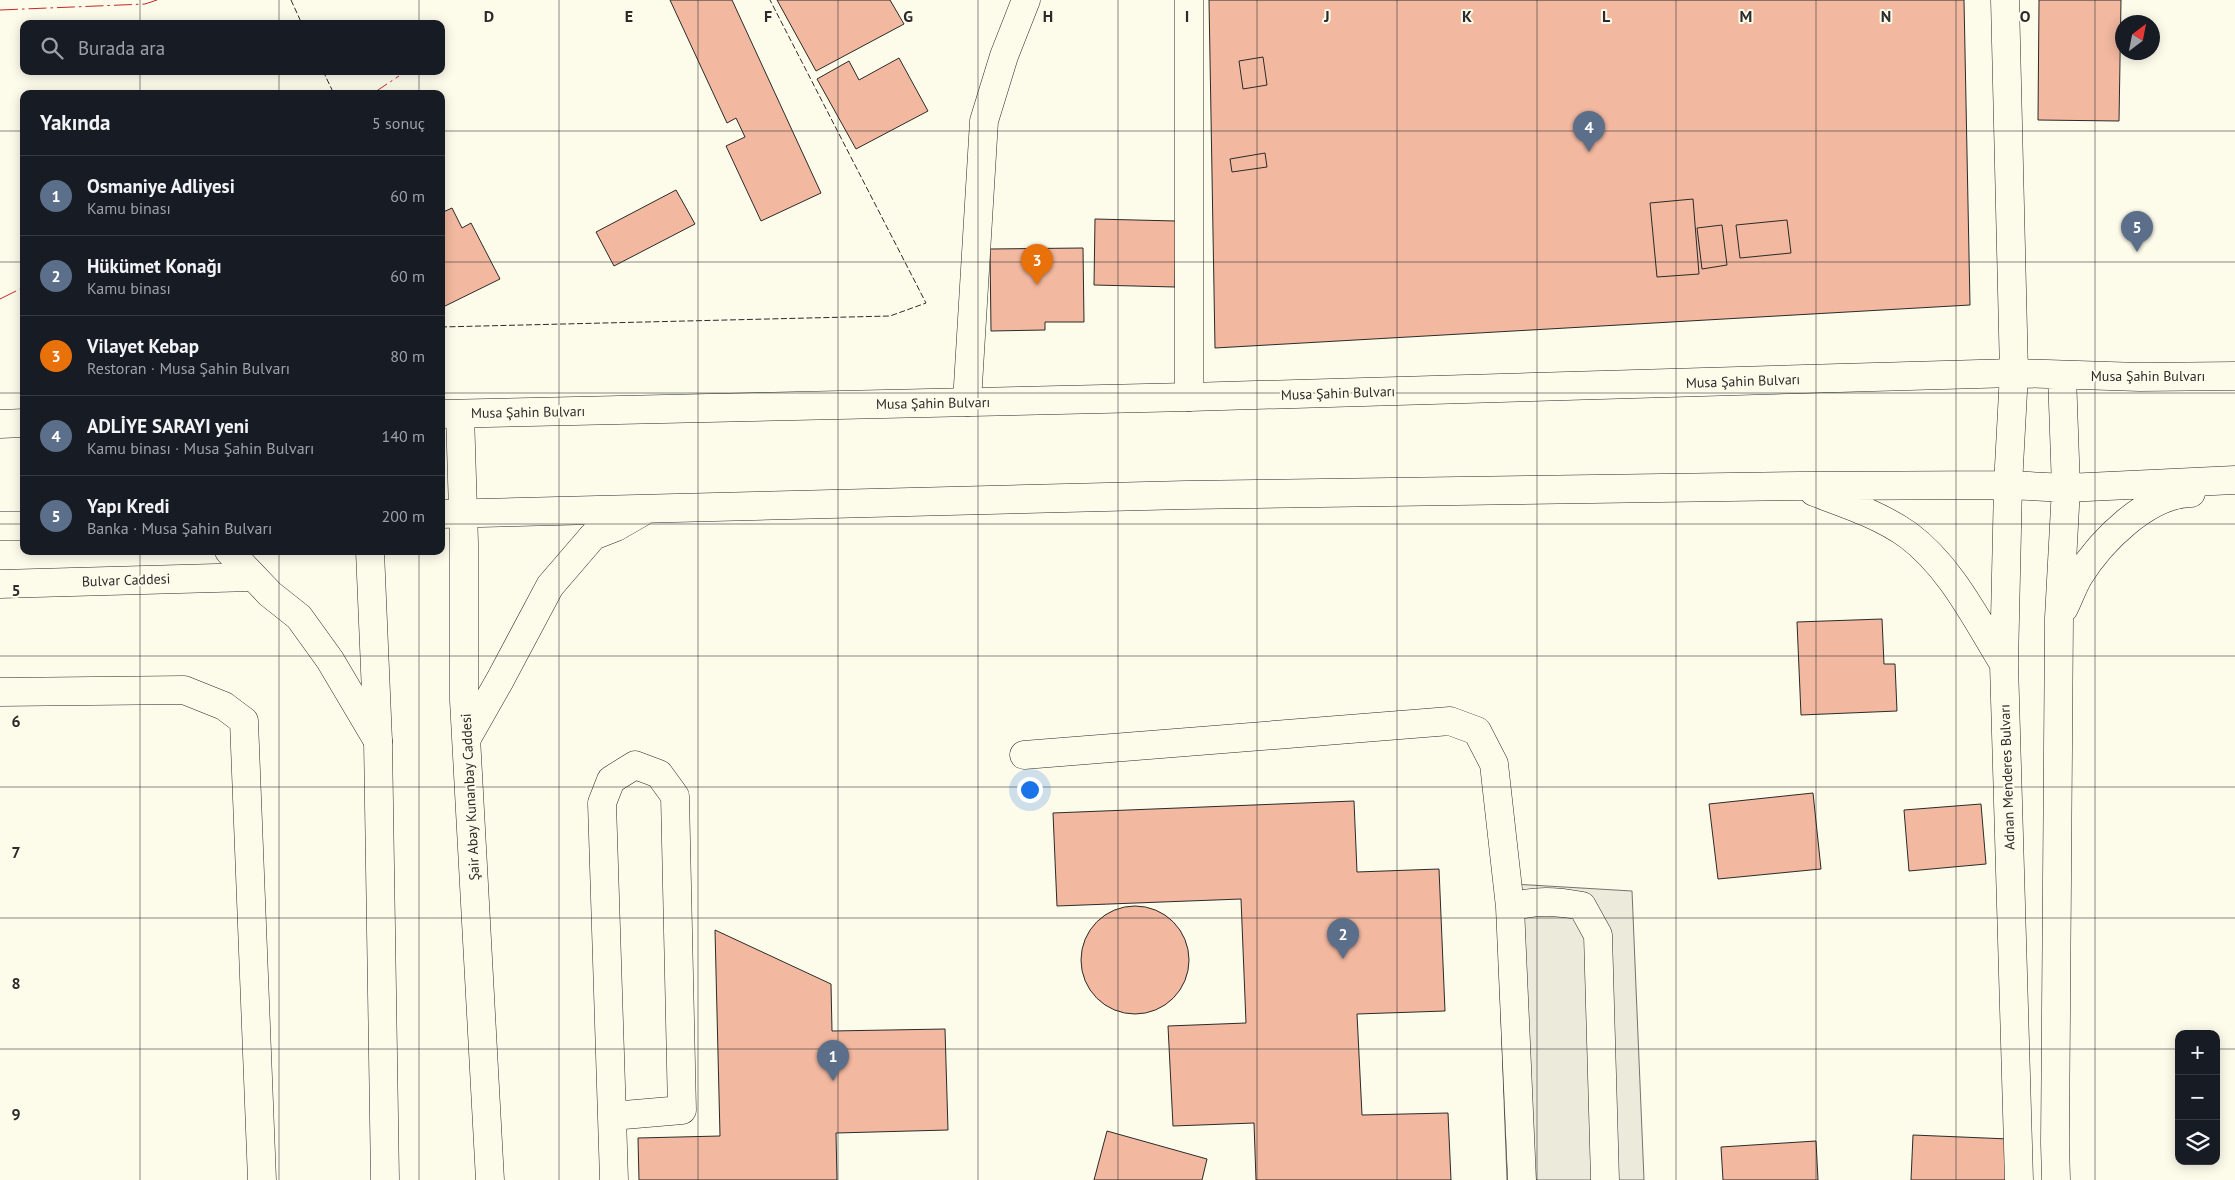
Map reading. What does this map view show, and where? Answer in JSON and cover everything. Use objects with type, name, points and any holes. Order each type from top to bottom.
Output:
[{"type":"main road","points":[[966,402],[984,121],[1004,56],[1026,0]]},
{"type":"main road","points":[[1189,0],[1189,397]]},
{"type":"main road","name":"Adnan Menderes Bulvarı","points":[[2006,0],[2014,373],[2008,486],[2004,664],[2019,1180]]},
{"type":"main road","name":"Musa Şahin Bulvarı","points":[[451,414],[1189,397],[2014,373],[2235,376]]},
{"type":"main road","points":[[2056,1180],[2059,618],[2066,488],[2062,375]]},
{"type":"main road","name":"Şair Abay Kunanbay Caddesi","points":[[451,414],[452,514],[467,738],[490,1180]]},
{"type":"main road","points":[[0,424],[20,423]]},
{"type":"main road","points":[[452,514],[1186,494],[1799,486],[2008,486],[2066,488],[2235,480]]},
{"type":"main road","points":[[1799,486],[1869,513],[1908,535],[1939,564],[2004,664]]},
{"type":"main road","points":[[2059,618],[2079,576],[2101,548],[2128,520],[2156,502],[2179,493],[2235,491]]},
{"type":"main road","points":[[467,738],[550,586],[593,536],[616,526],[646,509]]},
{"type":"main road","points":[[0,526],[20,526]]},
{"type":"main road","points":[[233,555],[270,594],[299,617],[330,660],[378,741]]},
{"type":"main road","points":[[370,555],[378,741],[385,1180]]},
{"type":"main road","name":"Bulvar Caddesi","points":[[0,584],[252,576]]},
{"type":"main road","points":[[0,692],[184,690],[224,706],[244,721],[262,1180]]},
{"type":"main road","points":[[1024,755],[1450,721],[1477,731],[1494,764],[1510,908],[1522,1180]]},
{"type":"main road","points":[[612,1116],[682,1110],[675,796],[659,774],[635,765],[611,780],[602,803],[614,1180]]},
{"type":"main road","points":[[1510,908],[1529,902],[1552,901],[1582,906],[1598,935],[1605,1180]]},
{"type":"shaded area","points":[[1496,883],[1632,891],[1644,1180],[1507,1180]]},
{"type":"building","points":[[670,0],[732,0],[821,193],[761,221],[726,146],[745,137],[736,118],[727,123]]},
{"type":"building","points":[[777,0],[890,0],[904,24],[816,71]]},
{"type":"building","points":[[1209,0],[1964,0],[1970,305],[1215,348]]},
{"type":"building","points":[[2039,0],[2121,0],[2121,15],[2115,15],[2115,60],[2120,60],[2119,121],[2038,120]]},
{"type":"building","points":[[1263,57],[1267,85],[1243,89],[1239,61]]},
{"type":"building","points":[[899,58],[928,111],[856,149],[817,79],[849,61],[859,80]]},
{"type":"building","points":[[1265,153],[1267,167],[1232,172],[1230,159]]},
{"type":"building","points":[[676,190],[695,224],[614,266],[596,232]]},
{"type":"building","points":[[1693,199],[1699,274],[1657,277],[1650,203]]},
{"type":"building","points":[[452,208],[462,228],[471,223],[500,279],[445,306],[445,211]]},
{"type":"building","points":[[1095,219],[1176,221],[1175,287],[1094,285]]},
{"type":"building","points":[[1787,220],[1791,253],[1740,258],[1736,225]]},
{"type":"building","points":[[1722,225],[1727,265],[1702,269],[1697,228]]},
{"type":"building","points":[[1083,248],[1084,322],[1045,322],[1045,330],[991,331],[990,249]]},
{"type":"building","points":[[1882,619],[1884,664],[1895,664],[1897,711],[1801,715],[1797,622]]},
{"type":"building","points":[[1813,793],[1821,869],[1718,879],[1709,804]]},
{"type":"building","points":[[1354,801],[1357,872],[1439,869],[1445,1011],[1357,1014],[1362,1115],[1448,1113],[1451,1180],[1256,1180],[1254,1123],[1173,1126],[1168,1026],[1246,1023],[1241,899],[1057,906],[1053,813]]},
{"type":"building","points":[[1981,804],[1986,864],[1909,871],[1904,810]]},
{"type":"building","points":[[1135,906],[1145,907],[1165,915],[1173,922],[1180,930],[1188,950],[1188,970],[1180,990],[1173,998],[1165,1005],[1145,1013],[1135,1014],[1125,1013],[1105,1005],[1097,998],[1090,990],[1082,970],[1081,960],[1082,950],[1090,930],[1097,922],[1105,915],[1125,907]]},
{"type":"building","points":[[715,930],[831,984],[832,1031],[945,1029],[948,1130],[836,1133],[837,1180],[639,1180],[638,1138],[720,1136]]},
{"type":"building","points":[[1107,1131],[1207,1159],[1202,1180],[1094,1180]]},
{"type":"building","points":[[1913,1135],[2009,1139],[2007,1180],[1911,1180]]},
{"type":"building","points":[[1816,1141],[1818,1180],[1723,1180],[1721,1147]]},
{"type":"fence","points":[[291,0],[300,20]]},
{"type":"fence","points":[[445,327],[890,316],[926,303],[770,0]]},
{"type":"fence","points":[[325,75],[332,90]]},
{"type":"power","points":[[0,10],[145,4],[157,0]]},
{"type":"power","points":[[378,90],[399,76]]},
{"type":"power","points":[[0,299],[20,289]]},
{"type":"place","name":"ADLİYE SARAYI yeni","points":[[1589,152]]},
{"type":"place","name":"Yapı Kredi","points":[[2137,252]]},
{"type":"place","name":"Vilayet Kebap","points":[[1037,285]]},
{"type":"place","name":"Hükümet Konağı","points":[[1343,959]]},
{"type":"place","name":"Osmaniye Adliyesi","points":[[833,1081]]}]
